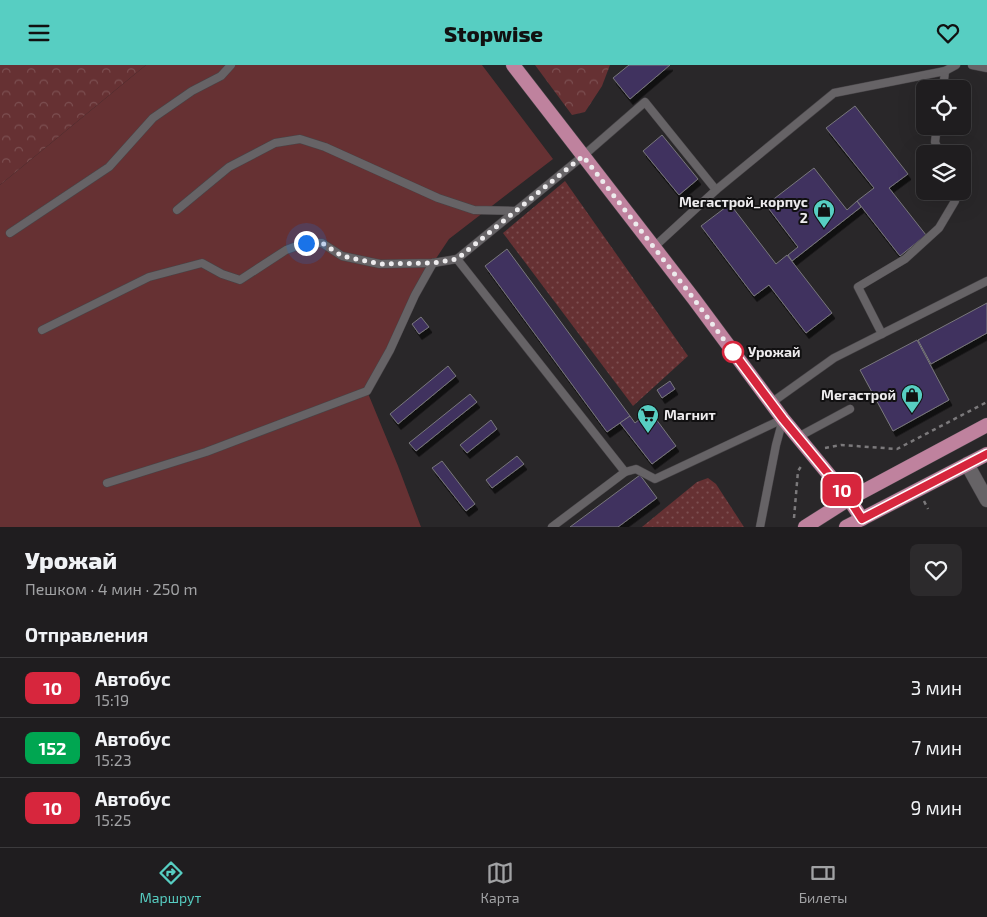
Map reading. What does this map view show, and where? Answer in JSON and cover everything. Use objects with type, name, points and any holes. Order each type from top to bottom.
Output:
[{"type":"main road","points":[[512,65],[694,299],[770,403],[849,499],[862,519]]},
{"type":"main road","points":[[804,524],[987,425]]},
{"type":"main road","points":[[846,527],[987,454]]},
{"type":"street","points":[[968,464],[987,500]]},
{"type":"lane","points":[[10,233],[109,167],[153,118],[192,91],[221,76],[231,65]]},
{"type":"lane","points":[[654,248],[716,190],[834,93],[945,71],[956,65]]},
{"type":"lane","points":[[972,65],[987,68]]},
{"type":"lane","points":[[944,80],[945,71]]},
{"type":"lane","points":[[42,330],[149,277],[202,263],[222,274],[240,280],[286,250],[306,243],[322,243],[342,256],[380,264],[433,263],[457,259],[583,156],[645,102],[716,190]]},
{"type":"lane","points":[[177,210],[229,167],[275,143],[300,139],[325,147],[438,198],[474,211],[516,211]]},
{"type":"lane","points":[[882,334],[858,287],[905,259],[939,228],[955,200]]},
{"type":"lane","points":[[457,259],[624,472]]},
{"type":"lane","points":[[107,483],[206,452],[366,391],[390,350],[415,295],[433,263]]},
{"type":"lane","points":[[770,403],[834,358],[987,281]]},
{"type":"lane","points":[[798,437],[850,409]]},
{"type":"lane","points":[[552,527],[624,472],[636,469],[655,479],[783,419]]},
{"type":"lane","points":[[760,527],[783,419]]},
{"type":"path","points":[[824,448],[841,445],[897,449],[987,402]]},
{"type":"path","points":[[897,449],[901,455]]},
{"type":"path","points":[[803,464],[798,471],[804,524]]},
{"type":"path","points":[[923,499],[928,509]]},
{"type":"green space","points":[[0,65],[146,65],[0,185]]},
{"type":"green space","points":[[146,65],[482,65],[553,159],[449,239],[433,263],[367,391],[421,527],[0,527],[0,185]]},
{"type":"green space","points":[[535,65],[610,65],[602,86],[585,112],[572,115]]},
{"type":"green space","points":[[565,181],[688,356],[633,406],[503,233]]},
{"type":"green space","points":[[708,478],[716,484],[744,527],[642,527],[697,482]]},
{"type":"building","points":[[629,65],[670,65],[630,99],[613,78]]},
{"type":"building","points":[[855,106],[908,174],[889,188],[926,235],[900,256],[857,201],[874,188],[826,128]]},
{"type":"building","points":[[662,135],[698,179],[679,195],[643,151]]},
{"type":"building","points":[[814,168],[847,210],[857,201],[861,207],[792,261],[788,255],[798,247],[766,205]]},
{"type":"building","points":[[730,204],[776,264],[787,255],[832,313],[806,333],[769,285],[754,296],[701,226]]},
{"type":"building","points":[[507,249],[630,416],[607,432],[485,266]]},
{"type":"building","points":[[987,303],[987,333],[931,364],[918,340]]},
{"type":"building","points":[[421,317],[429,327],[419,334],[412,324]]},
{"type":"building","points":[[917,340],[949,400],[893,431],[860,370]]},
{"type":"building","points":[[448,366],[456,376],[398,424],[390,414]]},
{"type":"building","points":[[670,381],[675,389],[662,398],[657,390]]},
{"type":"building","points":[[470,394],[477,402],[416,451],[409,443]]},
{"type":"building","name":"Магнит","points":[[650,411],[676,446],[652,464],[620,423],[630,416],[635,423]]},
{"type":"building","points":[[491,420],[497,429],[467,453],[460,445]]},
{"type":"building","points":[[517,456],[524,464],[492,488],[486,480]]},
{"type":"building","points":[[442,461],[475,504],[466,511],[432,468]]},
{"type":"building","points":[[640,475],[657,498],[618,527],[570,527]]},
{"type":"bus line","name":"10","points":[[733,352],[783,419],[849,499],[862,519],[987,454]]},
{"type":"place","name":"Мегастрой_корпус 2","points":[[824,229]]},
{"type":"place","name":"Урожай","points":[[733,352]]},
{"type":"place","name":"Мегастрой","points":[[912,414]]},
{"type":"place","name":"Магнит","points":[[648,434]]},
{"type":"route","points":[[306,243],[322,243],[342,256],[380,264],[433,263],[457,259],[583,156],[733,352]]}]
